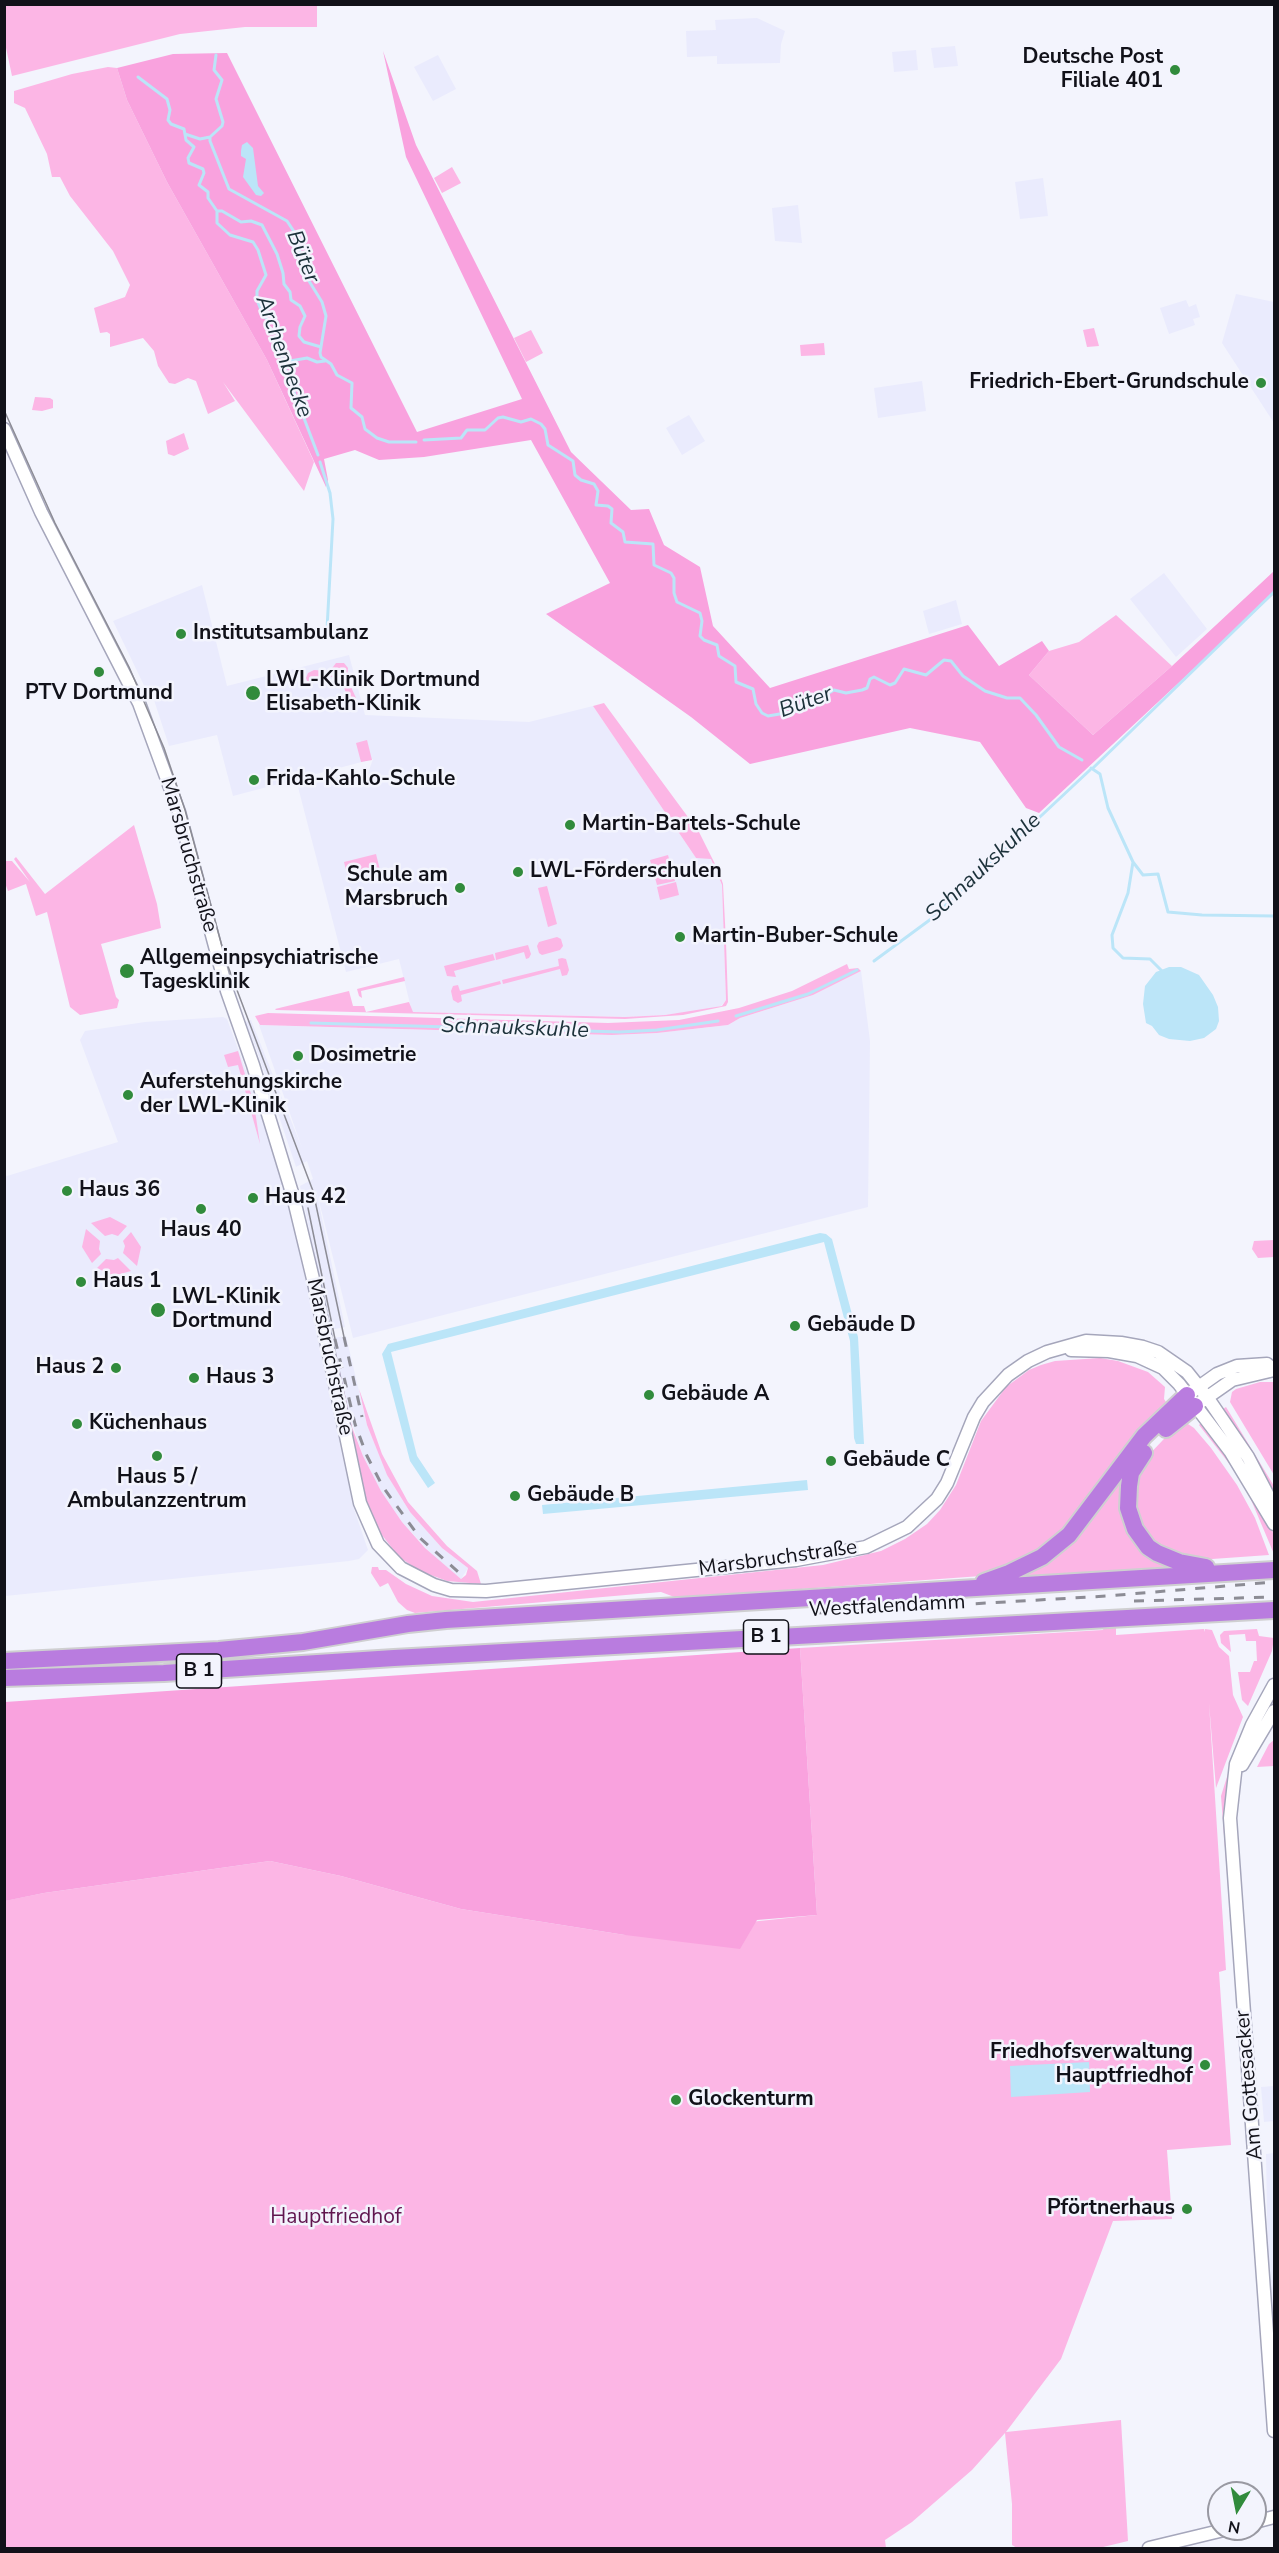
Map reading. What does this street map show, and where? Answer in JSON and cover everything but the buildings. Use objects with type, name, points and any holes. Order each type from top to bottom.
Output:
[{"type":"highway","points":[[1197,1396],[1156,1439],[1131,1473],[1127,1498],[1130,1518],[1148,1547],[1168,1558],[1237,1572]]},
{"type":"highway","points":[[967,1588],[1026,1565],[1063,1540],[1080,1523],[1144,1436],[1197,1396]]},
{"type":"highway","name":"Westfalendamm","points":[[4,1661],[219,1650],[324,1639],[408,1624],[676,1605],[1267,1570]]},
{"type":"highway","name":"Westfalendamm","points":[[4,1678],[164,1674],[394,1658],[1268,1610]]},
{"type":"street","name":"Marsbruchstraße","points":[[4,429],[42,512],[139,703],[172,791],[227,991],[239,1022],[293,1196],[314,1283],[360,1503],[378,1544],[401,1568],[419,1579],[442,1587],[472,1592],[796,1560],[866,1547],[899,1533],[928,1509],[947,1483],[974,1417],[983,1402],[1008,1375],[1028,1360],[1056,1349],[1109,1351],[1150,1360],[1197,1396]]},
{"type":"street","points":[[1197,1396],[1217,1374],[1237,1366],[1268,1364],[1274,1370]]},
{"type":"street","points":[[1197,1396],[1252,1464],[1275,1507]]},
{"type":"street","points":[[1197,1396],[1275,1524]]},
{"type":"street","name":"Am Gottesacker","points":[[1275,1685],[1271,1715],[1244,1743],[1236,1764],[1230,1804],[1275,2431]]},
{"type":"street","points":[[1149,2548],[1207,2534]]},
{"type":"shaded area","points":[[757,18],[785,31],[781,44],[780,63],[717,64],[717,56],[687,57],[686,31],[716,30],[715,20]]},
{"type":"shaded area","points":[[955,46],[958,66],[934,68],[931,48]]},
{"type":"shaded area","points":[[916,50],[918,70],[894,72],[892,52]]},
{"type":"shaded area","points":[[383,51],[416,145],[571,452],[631,510],[649,509],[664,545],[700,567],[713,626],[770,688],[968,625],[999,666],[1042,641],[1049,651],[1029,675],[1093,735],[1172,666],[1274,571],[1274,594],[1039,813],[1026,808],[980,742],[910,728],[750,764],[691,717],[546,614],[610,583],[531,440],[424,457],[379,460],[355,450],[324,459],[328,480],[326,487],[267,360],[167,182],[127,100],[117,68],[173,54],[227,53],[417,432],[522,399],[406,157]]},
{"type":"shaded area","points":[[438,55],[456,89],[433,101],[414,67]]},
{"type":"shaded area","points":[[1043,178],[1048,216],[1020,219],[1015,182]]},
{"type":"shaded area","points":[[798,205],[802,243],[775,241],[772,208]]},
{"type":"shaded area","name":"Friedrich-Ebert-Grundschule","points":[[1236,294],[1274,302],[1274,423],[1222,343]]},
{"type":"shaded area","points":[[1186,300],[1189,307],[1196,304],[1200,317],[1193,319],[1195,325],[1169,334],[1160,308]]},
{"type":"shaded area","points":[[922,381],[926,411],[878,418],[874,388]]},
{"type":"shaded area","points":[[689,415],[705,441],[682,455],[666,428]]},
{"type":"shaded area","points":[[1164,573],[1207,629],[1176,657],[1130,599]]},
{"type":"shaded area","name":"LWL-Förderschulen","points":[[202,585],[227,686],[349,655],[365,715],[529,722],[593,706],[696,858],[711,858],[722,885],[726,1000],[721,1006],[704,1010],[625,1017],[412,1012],[399,959],[346,972],[298,787],[353,773],[367,776],[373,759],[233,796],[217,735],[169,746],[154,700],[151,700],[113,621]]},
{"type":"shaded area","points":[[956,600],[962,624],[929,634],[923,611]]},
{"type":"shaded area","points":[[861,971],[870,1041],[868,1207],[353,1338],[315,1185],[345,1327],[330,1330],[300,1186],[313,1179],[307,1161],[296,1167],[245,1022],[251,1020],[302,1148],[259,1025],[612,1035],[657,1033],[728,1025],[740,1018],[813,995]]},
{"type":"shaded area","name":"LWL-Klinik Dortmund","points":[[223,1017],[227,1019],[282,1168],[353,1506],[368,1550],[359,1559],[349,1561],[5,1596],[4,1174],[7,1176],[118,1142],[80,1040],[85,1031],[145,1022]]},
{"type":"shaded area","points":[[346,1336],[367,1425],[387,1475],[410,1512],[442,1548],[468,1568],[461,1579],[435,1558],[402,1522],[381,1491],[363,1456],[347,1408],[333,1338]]},
{"type":"shaded area","points":[[800,1648],[817,1915],[757,1920],[740,1949],[625,1935],[461,1909],[341,1876],[270,1861],[44,1893],[5,1901],[5,1702]]},
{"type":"shaded area","points":[[1274,2086],[1274,2121],[1264,2122],[1261,2087]]},
{"type":"shaded area","points":[[1274,2153],[1274,2333],[1269,2334],[1266,2154]]},
{"type":"green space","points":[[4,5],[317,5],[317,27],[245,27],[180,34],[12,76],[5,43]]},
{"type":"green space","points":[[108,67],[117,68],[127,100],[167,182],[267,360],[314,462],[304,491],[223,382],[235,401],[208,414],[196,381],[188,378],[175,384],[169,383],[158,366],[154,351],[143,338],[110,347],[110,334],[100,333],[94,308],[125,297],[130,285],[113,251],[70,196],[60,177],[52,177],[47,154],[25,108],[14,103],[14,91],[72,74]]},
{"type":"green space","points":[[452,167],[461,183],[442,193],[434,178]]},
{"type":"green space","points":[[1094,328],[1099,346],[1087,347],[1083,330]]},
{"type":"green space","points":[[531,330],[543,353],[526,362],[514,338]]},
{"type":"green space","points":[[824,343],[825,355],[801,356],[800,345]]},
{"type":"green space","points":[[35,397],[50,398],[53,400],[53,408],[42,411],[32,410]]},
{"type":"green space","points":[[184,433],[189,449],[174,456],[168,454],[166,441]]},
{"type":"green space","points":[[1116,615],[1172,666],[1093,735],[1029,675],[1049,651],[1079,642]]},
{"type":"green space","points":[[336,663],[344,663],[348,668],[347,678],[356,698],[350,704],[342,682],[338,678],[328,676],[308,683],[306,678],[308,673],[314,670],[330,671]]},
{"type":"green space","points":[[604,703],[699,832],[719,872],[723,884],[728,1002],[726,1006],[683,1015],[625,1019],[276,1010],[275,1009],[349,991],[353,1006],[364,1006],[366,1012],[409,1002],[413,1012],[625,1017],[665,1015],[722,1006],[726,1000],[722,885],[711,859],[696,858],[593,706]]},
{"type":"green space","points":[[367,740],[372,760],[361,762],[356,743]]},
{"type":"green space","points":[[134,825],[157,904],[161,928],[101,944],[116,997],[119,1000],[117,1008],[80,1015],[70,1007],[47,912],[36,916],[26,884],[8,891],[5,883],[5,861],[12,861],[30,882],[14,859],[16,857],[45,894]]},
{"type":"green space","points":[[376,854],[380,870],[348,878],[344,862]]},
{"type":"green space","points":[[668,855],[675,881],[657,885],[650,860]]},
{"type":"green space","points":[[676,882],[679,895],[660,900],[657,887]]},
{"type":"green space","points":[[547,886],[557,924],[548,927],[538,888]]},
{"type":"green space","points":[[557,937],[561,939],[563,946],[560,950],[542,955],[539,953],[537,946],[539,942]]},
{"type":"green space","points":[[528,945],[531,954],[529,958],[526,959],[524,952],[496,960],[495,953]]},
{"type":"green space","points":[[493,954],[495,960],[454,971],[456,977],[447,976],[444,966]]},
{"type":"green space","points":[[558,959],[566,959],[569,970],[567,975],[562,976],[560,969],[503,984],[502,980],[559,966]]},
{"type":"green space","points":[[847,964],[849,969],[858,968],[861,971],[813,995],[740,1018],[728,1025],[657,1033],[612,1035],[260,1025],[255,1016],[268,1013],[608,1023],[679,1020],[739,1008],[792,991]]},
{"type":"green space","points":[[404,977],[405,981],[361,991],[362,998],[359,996],[357,989]]},
{"type":"green space","points":[[500,981],[501,984],[461,995],[462,1001],[458,1003],[453,1000],[451,991],[453,986],[458,985],[460,991]]},
{"type":"green space","points":[[238,1051],[254,1104],[260,1144],[238,1065],[228,1067],[224,1055]]},
{"type":"green space","points":[[110,1217],[127,1226],[118,1236],[112,1234],[105,1236],[91,1223]]},
{"type":"green space","points":[[86,1229],[100,1241],[101,1254],[92,1263],[82,1247]]},
{"type":"green space","points":[[131,1232],[141,1247],[137,1266],[123,1253],[125,1246],[123,1241]]},
{"type":"green space","points":[[1274,1240],[1274,1257],[1258,1258],[1252,1249],[1254,1241]]},
{"type":"green space","points":[[118,1258],[131,1271],[113,1276],[97,1268],[106,1259]]},
{"type":"green space","points":[[333,1340],[352,1427],[363,1456],[381,1491],[402,1522],[425,1548],[461,1579],[466,1575],[468,1568],[442,1548],[410,1512],[387,1475],[367,1425],[359,1389],[382,1454],[408,1502],[447,1546],[477,1571],[481,1584],[447,1581],[420,1571],[399,1557],[378,1530],[365,1503],[330,1341]]},
{"type":"green space","points":[[1100,1358],[1118,1361],[1148,1372],[1165,1387],[1164,1399],[1168,1405],[1046,1550],[981,1576],[677,1598],[661,1592],[415,1613],[407,1610],[398,1602],[388,1583],[380,1587],[371,1573],[372,1567],[378,1567],[379,1570],[386,1570],[406,1584],[432,1596],[473,1602],[823,1565],[881,1551],[927,1524],[940,1510],[956,1485],[981,1421],[1006,1387],[1029,1370],[1041,1365],[1055,1361]]},
{"type":"green space","points":[[1260,1382],[1274,1382],[1274,1475],[1230,1402],[1232,1392],[1236,1389]]},
{"type":"green space","points":[[1226,1407],[1274,1486],[1274,1501],[1264,1472],[1224,1411]]},
{"type":"green space","points":[[1182,1420],[1194,1428],[1211,1448],[1237,1485],[1255,1518],[1269,1555],[1198,1560],[1151,1543],[1142,1532],[1131,1498],[1142,1462]]},
{"type":"green space","points":[[1201,1423],[1218,1444],[1265,1516],[1274,1535],[1274,1554],[1249,1495],[1235,1471],[1199,1425]]},
{"type":"green space","points":[[1145,1445],[1123,1498],[1166,1561],[1166,1567],[1017,1577]]},
{"type":"green space","name":"Hauptfriedhof","points":[[1104,1626],[1116,1626],[1116,1635],[1212,1630],[1219,1647],[1229,1656],[1233,1695],[1243,1717],[1216,1788],[1209,1703],[1226,1970],[1219,1972],[1231,2145],[1167,2150],[1172,2219],[1113,2221],[1061,2359],[1006,2432],[1121,2420],[1128,2541],[1099,2548],[1017,2548],[1012,2545],[1012,2504],[1005,2433],[972,2470],[912,2522],[885,2540],[886,2548],[5,2548],[4,1901],[44,1893],[270,1861],[341,1876],[461,1909],[625,1935],[817,1915],[800,1648],[1103,1630]]},
{"type":"green space","points":[[1257,1629],[1259,1636],[1274,1638],[1272,1651],[1248,1706],[1242,1700],[1238,1672],[1250,1672],[1254,1661],[1257,1661],[1256,1641],[1246,1641],[1245,1634],[1229,1635],[1231,1652],[1221,1643],[1220,1635],[1224,1631]]},
{"type":"green space","points":[[1274,1740],[1274,1766],[1257,1767],[1269,1744]]},
{"type":"green space","points":[[1231,1764],[1225,1816],[1234,1966],[1221,1796]]},
{"type":"water","points":[[247,142],[253,148],[258,186],[264,193],[261,196],[256,195],[243,177],[246,159],[241,156],[241,151],[242,145]]},
{"type":"water","points":[[1169,967],[1181,967],[1199,975],[1213,995],[1218,1007],[1219,1021],[1216,1029],[1204,1038],[1190,1041],[1169,1039],[1159,1035],[1152,1026],[1146,1023],[1143,1004],[1145,986],[1156,972]]},
{"type":"water","points":[[820,1233],[832,1239],[858,1337],[864,1444],[856,1444],[854,1438],[850,1341],[824,1242],[391,1352],[417,1456],[435,1483],[428,1488],[410,1461],[382,1354],[388,1344]]},
{"type":"water","points":[[807,1480],[808,1490],[543,1514],[542,1505]]},
{"type":"water","points":[[1089,2062],[1090,2092],[1011,2097],[1010,2066]]},
{"type":"waterway","name":"Büter","points":[[216,55],[214,70],[222,80],[216,99],[223,122],[222,126],[210,137],[210,141],[229,189],[287,221],[293,230],[309,281],[322,302],[326,316],[321,357],[331,364],[337,375],[352,383],[351,408],[362,417],[365,429],[377,438],[389,442],[416,442]]},
{"type":"waterway","name":"Archenbecke","points":[[138,77],[167,99],[170,110],[168,120],[171,124],[184,129],[186,140],[194,147],[188,158],[189,163],[203,169],[204,173],[199,185],[208,192],[208,198],[217,211],[217,223],[230,235],[253,242],[258,250],[266,275],[257,291],[257,300],[264,317],[275,323],[283,363],[318,455]]},
{"type":"waterway","points":[[185,134],[200,139],[210,137]]},
{"type":"waterway","points":[[217,211],[222,211],[241,222],[251,221],[262,225],[277,254],[284,284],[290,292],[291,300],[300,306],[305,316],[299,336],[304,342],[321,347]]},
{"type":"waterway","points":[[283,359],[290,361],[307,358],[317,362],[325,361]]},
{"type":"waterway","name":"Büter","points":[[424,440],[461,438],[467,430],[485,430],[498,418],[503,417],[521,422],[531,419],[541,424],[545,429],[548,445],[573,461],[575,475],[581,480],[594,484],[598,491],[596,505],[608,506],[612,509],[611,523],[623,532],[625,542],[653,544],[654,565],[671,573],[674,578],[674,593],[677,602],[700,613],[702,621],[700,636],[717,645],[719,656],[735,666],[736,682],[753,689],[756,704],[762,713],[768,716],[797,711],[807,698],[819,699],[834,690],[846,693],[862,690],[867,688],[870,679],[874,677],[890,685],[895,683],[904,669],[926,675],[944,660],[951,661],[963,676],[985,691],[1007,698],[1020,698],[1036,715],[1059,747],[1082,760]]},
{"type":"waterway","name":"Archenbecke","points":[[320,462],[330,493],[333,519],[327,629]]},
{"type":"waterway","points":[[1093,768],[1274,592]]},
{"type":"waterway","name":"Büter","points":[[1091,768],[1100,774],[1108,808],[1133,862],[1143,875],[1158,874],[1168,912],[1274,916]]},
{"type":"waterway","name":"Schnaukskuhle","points":[[874,961],[931,919],[1090,770]]},
{"type":"waterway","points":[[1133,862],[1128,893],[1112,935],[1113,948],[1123,958],[1150,959],[1162,971]]},
{"type":"waterway","name":"Schnaukskuhle","points":[[736,1016],[808,994],[857,970]]},
{"type":"waterway","name":"Schnaukskuhle","points":[[311,1023],[620,1032],[657,1030],[718,1021]]},
{"type":"tram line","points":[[4,410],[55,523],[129,667],[164,748],[185,810],[226,961],[313,1191],[344,1337]]},
{"type":"tram line","points":[[308,1208],[335,1339]]},
{"type":"railway","points":[[344,1337],[362,1417]]},
{"type":"railway","points":[[335,1339],[355,1424],[367,1456],[383,1487],[420,1538],[464,1577]]},
{"type":"railway","points":[[816,1613],[1107,1596],[1274,1582]]},
{"type":"railway","points":[[1134,1601],[1274,1597]]},
{"type":"place","name":"Deutsche Post Filiale 401","points":[[1175,70]]},
{"type":"place","name":"Friedrich-Ebert-Grundschule","points":[[1261,383]]},
{"type":"place","name":"Institutsambulanz","points":[[181,634]]},
{"type":"place","name":"PTV Dortmund","points":[[99,672]]},
{"type":"place","name":"LWL-Klinik Dortmund Elisabeth-Klinik","points":[[253,693]]},
{"type":"place","name":"Frida-Kahlo-Schule","points":[[254,780]]},
{"type":"place","name":"Martin-Bartels-Schule","points":[[570,825]]},
{"type":"place","name":"LWL-Förderschulen","points":[[518,872]]},
{"type":"place","name":"Schule am Marsbruch","points":[[460,888]]},
{"type":"place","name":"Martin-Buber-Schule","points":[[680,937]]},
{"type":"place","name":"Allgemeinpsychiatrische Tagesklinik","points":[[127,971]]},
{"type":"place","name":"Dosimetrie","points":[[298,1056]]},
{"type":"place","name":"Auferstehungskirche der LWL-Klinik","points":[[128,1095]]},
{"type":"place","name":"Haus 36","points":[[67,1191]]},
{"type":"place","name":"Haus 42","points":[[253,1198]]},
{"type":"place","name":"Haus 40","points":[[201,1209]]},
{"type":"place","name":"Haus 1","points":[[81,1282]]},
{"type":"place","name":"LWL-Klinik Dortmund","points":[[158,1310]]},
{"type":"place","name":"Gebäude D","points":[[795,1326]]},
{"type":"place","name":"Haus 2","points":[[116,1368]]},
{"type":"place","name":"Haus 3","points":[[194,1378]]},
{"type":"place","name":"Gebäude A","points":[[649,1395]]},
{"type":"place","name":"Küchenhaus","points":[[77,1424]]},
{"type":"place","name":"Haus 5 / Ambulanzzentrum","points":[[157,1456]]},
{"type":"place","name":"Gebäude C","points":[[831,1461]]},
{"type":"place","name":"Gebäude B","points":[[515,1496]]},
{"type":"place","name":"Friedhofsverwaltung Hauptfriedhof","points":[[1205,2065]]},
{"type":"place","name":"Glockenturm","points":[[676,2100]]},
{"type":"place","name":"Pförtnerhaus","points":[[1187,2209]]}]
